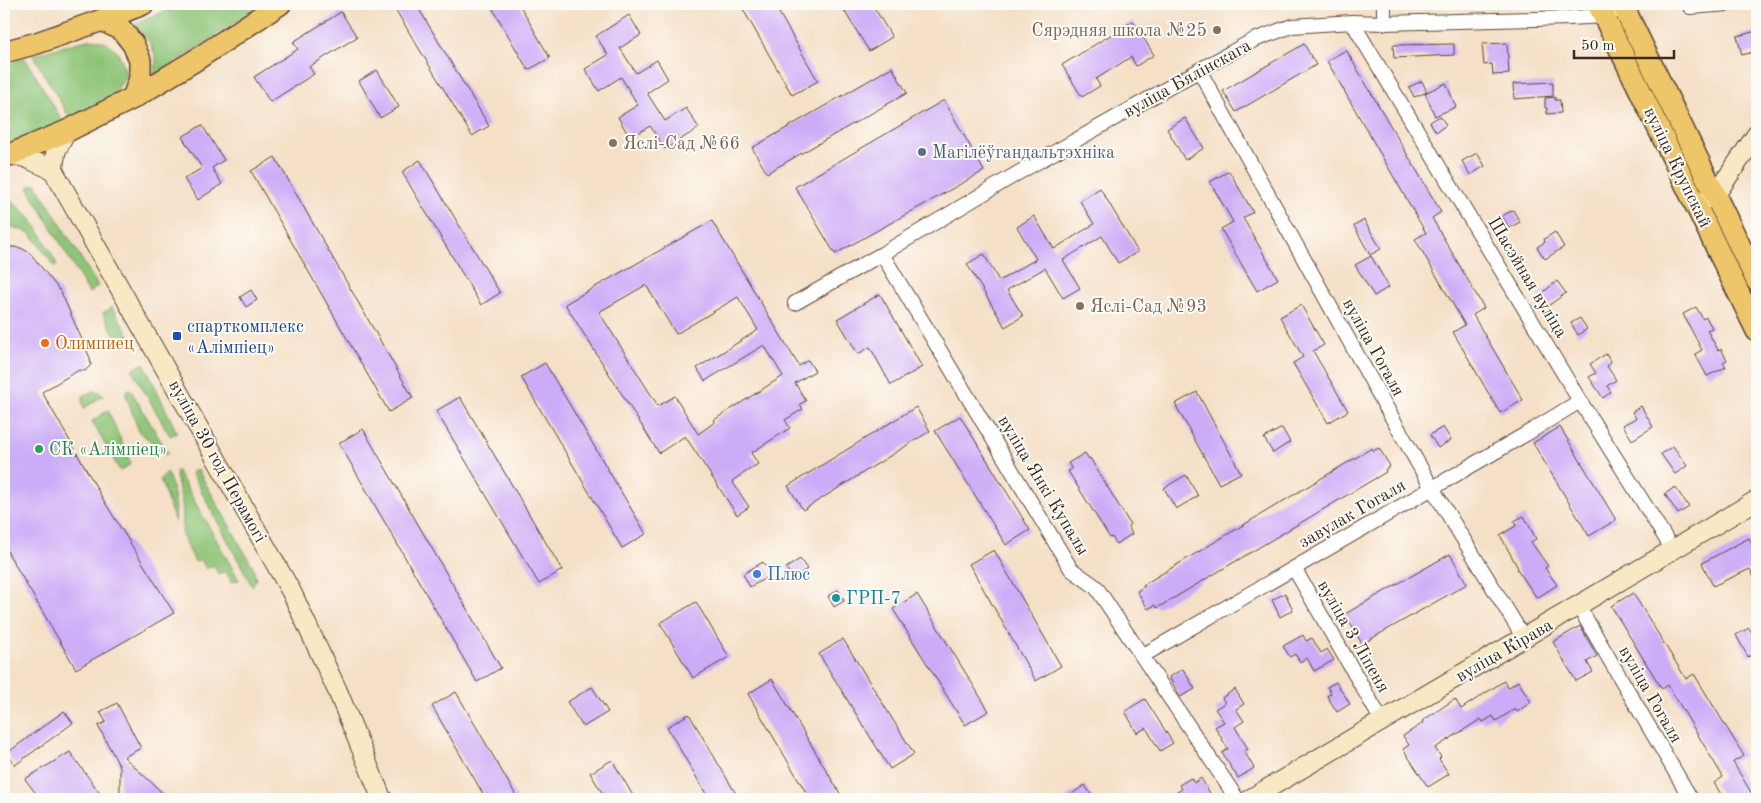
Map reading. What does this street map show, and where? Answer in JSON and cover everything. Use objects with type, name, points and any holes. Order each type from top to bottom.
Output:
[{"type":"main road","points":[[4,52],[37,43],[143,4]]},
{"type":"main road","points":[[7,156],[67,131],[133,98],[194,61],[280,4]]},
{"type":"main road","name":"вуліца Крупскай","points":[[1623,6],[1757,281]]},
{"type":"main road","name":"вуліца Крупскай","points":[[1601,10],[1757,331]]},
{"type":"main road","points":[[102,20],[122,30],[140,60],[140,78],[133,98]]},
{"type":"street","points":[[1384,4],[1384,23]]},
{"type":"street","points":[[1690,7],[1728,4]]},
{"type":"street","name":"вуліца Бялінскага","points":[[795,303],[1199,70],[1254,40],[1292,26],[1352,22],[1384,23],[1601,10],[1623,6]]},
{"type":"street","name":"Шасэйная вуліца","points":[[1352,22],[1580,401],[1673,550]]},
{"type":"street","name":"вуліца Гогаля","points":[[1199,70],[1432,488],[1524,638]]},
{"type":"street","points":[[7,156],[24,157],[53,170],[56,151],[67,131]]},
{"type":"street","points":[[1696,204],[1716,194],[1757,134]]},
{"type":"street","name":"вуліца 30 год Перамогі","points":[[53,170],[292,593],[335,684],[382,799]]},
{"type":"street","name":"вуліца Янкі Купалы","points":[[882,254],[1071,569],[1096,586],[1237,799]]},
{"type":"street","name":"завулак Гогаля","points":[[1142,656],[1580,401]]},
{"type":"street","name":"вуліца Кірава","points":[[1250,799],[1579,607],[1757,500]]},
{"type":"street","name":"вуліца 3 Ліпеня","points":[[1294,568],[1382,721]]},
{"type":"street","name":"вуліца Гогаля","points":[[1579,607],[1691,799]]},
{"type":"green space","points":[[181,4],[263,4],[154,76],[156,58],[150,43],[135,24]]},
{"type":"green space","points":[[90,39],[105,43],[115,50],[122,61],[126,76],[114,94],[93,110],[72,122],[33,55]]},
{"type":"green space","points":[[25,58],[65,125],[4,144],[4,65]]},
{"type":"green space","points":[[36,184],[98,286],[89,293],[28,187]]},
{"type":"green space","points":[[10,200],[26,214],[38,229],[57,264],[55,267],[30,233],[9,226]]},
{"type":"green space","points":[[112,307],[130,337],[119,344],[103,313]]},
{"type":"green space","points":[[144,363],[177,433],[170,436],[132,370]]},
{"type":"green space","points":[[130,389],[168,453],[164,455],[156,445],[139,432],[126,395],[126,391]]},
{"type":"green space","points":[[93,391],[99,392],[103,396],[84,408],[82,400],[84,395]]},
{"type":"green space","points":[[108,410],[131,464],[120,471],[92,421]]},
{"type":"green space","points":[[177,470],[239,580],[231,582],[226,571],[218,574],[214,565],[206,569],[201,560],[195,562],[182,535],[182,502],[175,472]]},
{"type":"green space","points":[[198,470],[253,567],[256,579],[252,586],[191,472]]},
{"type":"green space","points":[[167,472],[174,496],[175,522],[160,479]]},
{"type":"building","points":[[392,4],[416,4],[489,126],[472,136]]},
{"type":"building","points":[[490,4],[519,4],[550,58],[528,70]]},
{"type":"building","points":[[740,4],[774,4],[818,81],[792,95]]},
{"type":"building","points":[[840,4],[872,4],[892,37],[869,51]]},
{"type":"building","points":[[341,12],[357,37],[309,67],[314,74],[270,102],[254,77],[298,49],[293,42]]},
{"type":"building","points":[[629,15],[641,35],[620,48],[636,73],[657,60],[668,79],[647,93],[665,121],[686,108],[699,128],[665,149],[650,126],[630,138],[618,117],[638,105],[621,77],[599,91],[585,69],[608,55],[596,36]]},
{"type":"building","points":[[1133,21],[1154,55],[1136,66],[1131,57],[1096,79],[1100,86],[1082,97],[1062,65]]},
{"type":"building","points":[[1757,31],[1757,51],[1742,55],[1737,36]]},
{"type":"building","points":[[1507,43],[1509,74],[1493,75],[1492,64],[1484,65],[1482,44]]},
{"type":"building","points":[[1304,44],[1316,65],[1236,112],[1223,91]]},
{"type":"building","points":[[1454,44],[1454,55],[1394,58],[1393,45]]},
{"type":"building","points":[[1346,50],[1441,212],[1432,218],[1484,308],[1473,315],[1523,400],[1500,413],[1453,332],[1465,325],[1415,239],[1426,233],[1327,61]]},
{"type":"building","points":[[892,67],[907,93],[767,173],[752,148]]},
{"type":"building","points":[[377,70],[399,107],[380,118],[359,81]]},
{"type":"building","points":[[1422,81],[1427,92],[1414,97],[1409,87]]},
{"type":"building","points":[[1553,82],[1553,96],[1514,99],[1513,84]]},
{"type":"building","points":[[1446,83],[1456,107],[1435,116],[1425,93]]},
{"type":"building","points":[[1555,97],[1555,100],[1560,100],[1561,113],[1547,114],[1545,98]]},
{"type":"building","points":[[944,100],[984,171],[835,254],[795,187]]},
{"type":"building","points":[[1440,116],[1446,125],[1436,132],[1430,122]]},
{"type":"building","points":[[1185,118],[1204,148],[1185,160],[1167,129]]},
{"type":"building","points":[[202,125],[224,160],[212,168],[222,184],[198,200],[184,179],[202,168],[182,137]]},
{"type":"building","points":[[1477,153],[1485,166],[1470,175],[1462,161]]},
{"type":"building","points":[[275,157],[413,398],[389,412],[251,171]]},
{"type":"building","points":[[420,160],[500,293],[481,305],[402,172]]},
{"type":"building","points":[[1229,171],[1253,212],[1243,218],[1278,279],[1257,291],[1221,229],[1233,222],[1210,182]]},
{"type":"building","points":[[1100,188],[1138,252],[1118,263],[1102,236],[1063,260],[1080,288],[1063,298],[1045,268],[1007,290],[1023,316],[1005,327],[967,264],[984,254],[999,281],[1036,259],[1017,227],[1034,216],[1054,249],[1094,224],[1080,201]]},
{"type":"building","points":[[1513,210],[1520,222],[1509,228],[1502,216]]},
{"type":"building","points":[[1364,220],[1381,249],[1370,255],[1354,226]]},
{"type":"building","points":[[712,221],[799,366],[808,360],[815,371],[795,383],[806,401],[800,404],[803,409],[785,420],[790,428],[751,453],[758,464],[732,481],[749,507],[737,515],[685,436],[659,453],[565,304]],"holes":[[[646,285],[676,334],[738,297],[758,330],[697,368],[705,381],[764,345],[783,376],[714,420],[715,422],[698,434],[675,396],[658,406],[599,312]]]},
{"type":"building","points":[[1555,232],[1564,247],[1545,259],[1537,247],[1545,242],[1544,239]]},
{"type":"building","name":"СК «Алімпіец»","points":[[4,246],[21,248],[30,253],[61,292],[90,358],[91,365],[85,371],[79,370],[42,392],[107,506],[174,613],[76,669],[4,546]]},
{"type":"building","points":[[1371,256],[1389,287],[1374,296],[1355,265]]},
{"type":"building","points":[[1557,281],[1566,293],[1548,306],[1540,295]]},
{"type":"building","points":[[251,290],[257,300],[246,307],[240,297]]},
{"type":"building","points":[[880,294],[922,367],[891,385],[870,347],[858,354],[837,319]]},
{"type":"building","points":[[1301,305],[1324,345],[1313,351],[1348,411],[1328,423],[1293,363],[1303,357],[1280,317]]},
{"type":"building","points":[[1696,307],[1703,319],[1706,317],[1712,328],[1707,330],[1718,350],[1721,349],[1727,360],[1723,362],[1726,367],[1707,376],[1695,354],[1702,350],[1683,314]]},
{"type":"building","points":[[1580,318],[1587,329],[1578,335],[1571,323]]},
{"type":"building","points":[[1606,354],[1611,363],[1607,366],[1616,380],[1607,386],[1611,392],[1603,398],[1589,377],[1596,373],[1590,364]]},
{"type":"building","points":[[545,363],[646,534],[622,548],[521,377]]},
{"type":"building","points":[[1197,392],[1241,473],[1219,484],[1175,404]]},
{"type":"building","points":[[460,397],[562,570],[539,584],[436,411]]},
{"type":"building","points":[[1641,406],[1653,427],[1632,440],[1623,425],[1636,418],[1632,412]]},
{"type":"building","points":[[916,407],[930,431],[803,510],[788,486]]},
{"type":"building","points":[[960,416],[1030,530],[1006,545],[935,431]]},
{"type":"building","points":[[1443,427],[1451,440],[1438,448],[1430,435]]},
{"type":"building","points":[[1560,427],[1616,520],[1589,536],[1533,443]]},
{"type":"building","points":[[1282,428],[1290,442],[1273,453],[1264,438]]},
{"type":"building","points":[[363,429],[501,668],[477,682],[339,443]]},
{"type":"building","points":[[1673,446],[1687,466],[1675,474],[1661,454]]},
{"type":"building","points":[[1372,448],[1373,451],[1379,448],[1390,466],[1385,470],[1386,472],[1157,608],[1155,605],[1148,609],[1137,591],[1145,586],[1143,585]]},
{"type":"building","points":[[1085,453],[1090,458],[1130,524],[1128,526],[1132,534],[1116,544],[1112,537],[1110,538],[1068,471],[1072,469],[1068,463]]},
{"type":"building","points":[[1186,475],[1198,496],[1176,509],[1164,488]]},
{"type":"building","points":[[1675,487],[1689,507],[1678,514],[1665,494]]},
{"type":"building","points":[[1524,516],[1536,539],[1531,542],[1548,566],[1545,568],[1557,585],[1537,598],[1517,569],[1500,535],[1516,526],[1514,521]]},
{"type":"building","points":[[1749,538],[1754,548],[1757,546],[1757,584],[1750,569],[1713,586],[1702,563]]},
{"type":"building","points":[[994,550],[1061,666],[1036,681],[969,564]]},
{"type":"building","points":[[1450,554],[1467,584],[1362,644],[1345,614]]},
{"type":"building","points":[[800,559],[807,569],[793,578],[786,568]]},
{"type":"building","name":"Плюс","points":[[763,562],[771,575],[750,587],[743,574]]},
{"type":"building","name":"ГРП-7","points":[[838,590],[844,601],[834,607],[828,596]]},
{"type":"building","points":[[1285,593],[1293,610],[1280,617],[1272,600]]},
{"type":"building","points":[[1633,593],[1686,679],[1694,674],[1744,756],[1733,762],[1755,799],[1724,799],[1714,783],[1723,777],[1668,685],[1662,689],[1611,606]]},
{"type":"building","points":[[917,594],[989,711],[965,725],[893,609]]},
{"type":"building","points":[[696,602],[729,657],[693,678],[660,623]]},
{"type":"building","points":[[1580,626],[1597,656],[1587,662],[1593,672],[1576,681],[1553,642]]},
{"type":"building","points":[[1749,628],[1757,642],[1757,652],[1748,657],[1736,635]]},
{"type":"building","points":[[1303,635],[1306,641],[1312,638],[1321,653],[1327,649],[1334,660],[1314,671],[1307,658],[1300,662],[1295,654],[1290,657],[1283,646]]},
{"type":"building","points":[[843,639],[914,754],[890,769],[819,654]]},
{"type":"building","points":[[1183,669],[1195,689],[1180,697],[1169,677]]},
{"type":"building","points":[[772,679],[841,795],[833,799],[810,799],[748,694]]},
{"type":"building","points":[[1504,681],[1508,688],[1518,681],[1531,702],[1517,712],[1515,709],[1496,721],[1493,716],[1483,722],[1481,719],[1435,748],[1441,757],[1439,759],[1449,774],[1428,787],[1403,749],[1409,745],[1403,736],[1455,699],[1461,709]]},
{"type":"building","points":[[1336,682],[1350,704],[1337,712],[1327,696],[1331,693],[1327,687]]},
{"type":"building","points":[[592,687],[608,712],[583,727],[567,702]]},
{"type":"building","points":[[1235,689],[1244,704],[1236,709],[1244,721],[1235,727],[1248,749],[1244,751],[1254,768],[1238,778],[1222,753],[1228,749],[1215,727],[1224,722],[1215,709],[1225,703],[1222,698]]},
{"type":"building","points":[[456,692],[518,799],[486,799],[432,706]]},
{"type":"building","points":[[1145,699],[1173,743],[1160,751],[1146,728],[1137,733],[1125,711]]},
{"type":"building","points":[[117,703],[141,748],[124,757],[169,799],[120,799],[120,767],[98,726],[106,722],[100,712]]},
{"type":"building","points":[[64,711],[73,723],[15,765],[7,753]]},
{"type":"building","points":[[689,714],[739,799],[709,799],[667,727]]},
{"type":"building","points":[[70,752],[104,799],[40,799],[25,779]]},
{"type":"building","points":[[612,760],[635,799],[606,799],[590,773]]},
{"type":"building","points":[[1191,778],[1194,783],[1201,778],[1211,795],[1205,799],[1166,799],[1182,789],[1179,785]]},
{"type":"building","points":[[1085,785],[1094,799],[1064,799]]},
{"type":"place","name":"Сярэдняя школа №25","points":[[1217,30]]},
{"type":"place","name":"Яслі-Сад №66","points":[[613,143]]},
{"type":"place","name":"Магілёўгандальтэхніка","points":[[922,152]]},
{"type":"place","name":"Яслі-Сад №93","points":[[1080,306]]},
{"type":"place","name":"спарткомплекс «Алімпіец»","points":[[177,336]]},
{"type":"place","name":"Олимпиец","points":[[45,343]]},
{"type":"place","name":"СК «Алімпіец»","points":[[39,449]]},
{"type":"place","name":"Плюс","points":[[757,574]]},
{"type":"place","name":"ГРП-7","points":[[836,598]]}]
